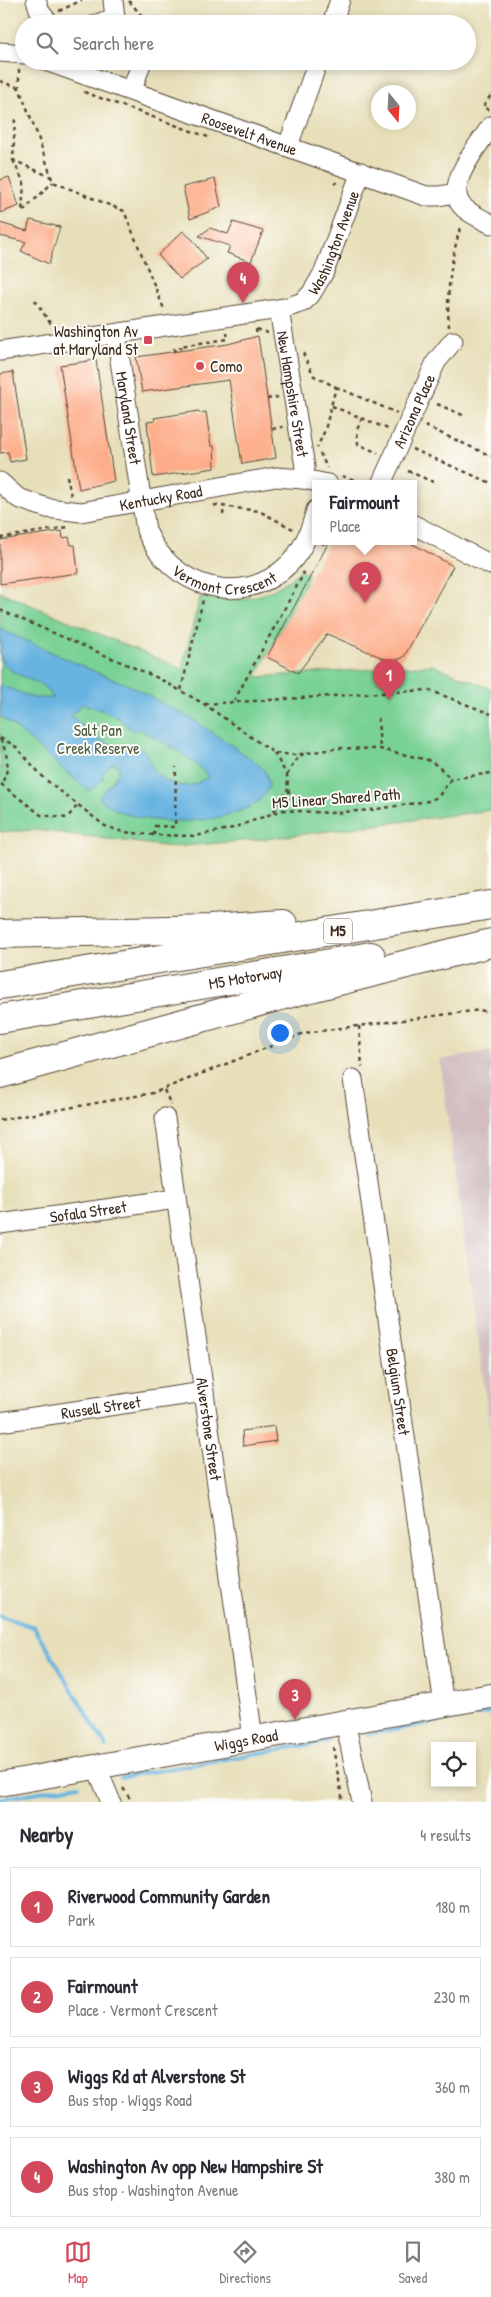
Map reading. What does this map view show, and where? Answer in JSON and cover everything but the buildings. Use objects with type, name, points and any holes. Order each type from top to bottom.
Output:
[{"type":"highway","points":[[0,934],[220,928],[491,905]]},
{"type":"highway","name":"M5 Motorway","points":[[0,985],[491,905]]},
{"type":"highway","name":"M5 Motorway","points":[[0,1019],[491,936]]},
{"type":"highway","points":[[0,1074],[268,999],[491,943]]},
{"type":"main road","name":"Wiggs Road","points":[[0,1784],[491,1696]]},
{"type":"street","points":[[36,0],[40,12],[46,15]]},
{"type":"street","points":[[335,15],[340,0]]},
{"type":"street","points":[[0,52],[15,59]]},
{"type":"street","name":"Roosevelt Avenue","points":[[73,70],[426,196],[456,193]]},
{"type":"street","points":[[132,90],[139,70]]},
{"type":"street","points":[[288,146],[315,70]]},
{"type":"street","points":[[476,221],[464,208],[456,193],[462,173],[490,118]]},
{"type":"street","points":[[321,158],[339,172],[344,179],[350,203]]},
{"type":"street","name":"Washington Avenue","points":[[0,351],[279,309],[303,302],[316,288],[361,172]]},
{"type":"street","name":"New Hampshire Street","points":[[279,309],[305,467],[303,479]]},
{"type":"street","name":"Maryland Street","points":[[116,334],[140,501]]},
{"type":"street","name":"Arizona Place","points":[[383,480],[436,362],[453,341]]},
{"type":"street","name":"Kentucky Road","points":[[0,482],[18,498],[47,508],[81,512],[276,477],[314,480]]},
{"type":"street","name":"Vermont Crescent","points":[[140,501],[146,530],[155,548],[177,571],[194,581],[206,585],[237,588],[263,582],[287,566],[312,543]]},
{"type":"street","points":[[417,526],[491,565]]},
{"type":"street","name":"Belgium Street","points":[[353,1079],[444,1705]]},
{"type":"street","name":"Alverstone Street","points":[[165,1118],[253,1738]]},
{"type":"street","name":"Sofala Street","points":[[0,1224],[176,1199]]},
{"type":"street","name":"Russell Street","points":[[0,1422],[204,1392]]},
{"type":"street","points":[[345,1721],[362,1802]]},
{"type":"street","points":[[96,1766],[117,1795]]},
{"type":"path","points":[[58,15],[82,0]]},
{"type":"path","points":[[129,0],[142,15]]},
{"type":"path","points":[[20,70],[19,88],[53,182],[124,211],[164,309]]},
{"type":"path","points":[[0,81],[19,88]]},
{"type":"path","points":[[490,118],[483,107],[491,95]]},
{"type":"path","points":[[14,119],[13,160],[24,183],[25,191],[22,212],[53,182]]},
{"type":"path","points":[[13,160],[51,177]]},
{"type":"path","points":[[453,341],[448,327],[448,298],[452,255],[476,221]]},
{"type":"path","points":[[35,300],[52,326]]},
{"type":"path","points":[[257,336],[256,329],[270,334]]},
{"type":"path","points":[[173,342],[175,350],[181,348],[180,346],[228,339],[228,334],[218,335]]},
{"type":"path","points":[[302,351],[314,376],[390,409]]},
{"type":"path","points":[[325,480],[328,466],[317,449],[326,430],[336,387]]},
{"type":"path","points":[[278,388],[280,404]]},
{"type":"path","points":[[267,399],[279,397]]},
{"type":"path","points":[[436,404],[465,416]]},
{"type":"path","points":[[332,406],[382,427]]},
{"type":"path","points":[[362,418],[357,430],[358,444],[371,450]]},
{"type":"path","points":[[410,420],[491,456]]},
{"type":"path","points":[[272,429],[283,427]]},
{"type":"path","points":[[400,443],[491,483]]},
{"type":"path","points":[[408,470],[433,482]]},
{"type":"path","points":[[210,504],[259,511],[312,538]]},
{"type":"path","points":[[223,514],[224,506]]},
{"type":"path","points":[[0,538],[74,526]]},
{"type":"path","points":[[234,702],[304,573],[297,570]]},
{"type":"path","points":[[181,690],[206,585]]},
{"type":"path","points":[[0,610],[132,666],[181,690],[274,753],[280,755],[303,754],[340,748],[380,749],[428,760],[438,766],[450,780],[491,773]]},
{"type":"path","points":[[204,704],[429,690],[491,714]]},
{"type":"path","points":[[378,718],[380,749]]},
{"type":"path","points":[[0,739],[8,761],[5,778],[0,785],[41,815],[67,818],[77,806]]},
{"type":"path","name":"M5 Linear Shared Path","points":[[0,739],[14,745],[44,779],[105,826],[123,832],[154,835],[196,836],[233,828],[273,812],[288,809],[320,813],[346,812],[428,801],[438,797],[450,780]]},
{"type":"path","points":[[274,753],[287,774],[288,789],[302,810]]},
{"type":"path","points":[[287,774],[303,754]]},
{"type":"path","points":[[154,835],[155,826],[175,827],[176,767]]},
{"type":"path","points":[[273,812],[288,789]]},
{"type":"path","points":[[0,1120],[153,1094],[304,1033],[480,1010],[491,1014]]},
{"type":"path","points":[[353,1079],[363,1075],[359,1026]]},
{"type":"path","points":[[332,1743],[344,1802]]},
{"type":"path","points":[[117,1795],[132,1802]]},
{"type":"shaded area","points":[[491,1051],[491,1436],[440,1060]]},
{"type":"green space","name":"Salt Pan Creek Reserve","points":[[300,570],[309,575],[256,677],[433,665],[491,689],[491,810],[265,839],[172,847],[36,830],[0,832],[0,592],[182,669],[200,597],[227,600],[254,597],[278,587]]},
{"type":"water","points":[[0,629],[131,686],[197,722],[253,760],[266,772],[269,786],[261,799],[248,808],[211,819],[168,821],[148,819],[115,809],[99,798],[114,779],[120,767],[113,763],[104,771],[102,780],[90,791],[0,716],[0,685],[34,698],[54,698],[42,685],[15,673],[3,664],[0,654]],"holes":[[[83,704],[104,711],[122,721],[132,731],[139,729],[176,750],[194,762],[208,777],[189,786],[170,783],[155,772],[147,754],[141,748],[105,743],[89,732],[71,715]]]},
{"type":"waterway","points":[[0,1616],[34,1627],[106,1746]]},
{"type":"waterway","points":[[368,1734],[491,1712]]},
{"type":"waterway","points":[[121,1777],[329,1741]]},
{"type":"waterway","points":[[0,1799],[79,1785]]},
{"type":"place","name":"Washington Av opp New Hampshire St","points":[[243,303]]},
{"type":"place","name":"Washington Av at Maryland St","points":[[148,340]]},
{"type":"place","name":"Como","points":[[200,366]]},
{"type":"place","name":"Fairmount","points":[[365,603]]},
{"type":"place","name":"Riverwood Community Garden","points":[[389,700]]},
{"type":"place","name":"Wiggs Rd at Alverstone St","points":[[295,1720]]}]
